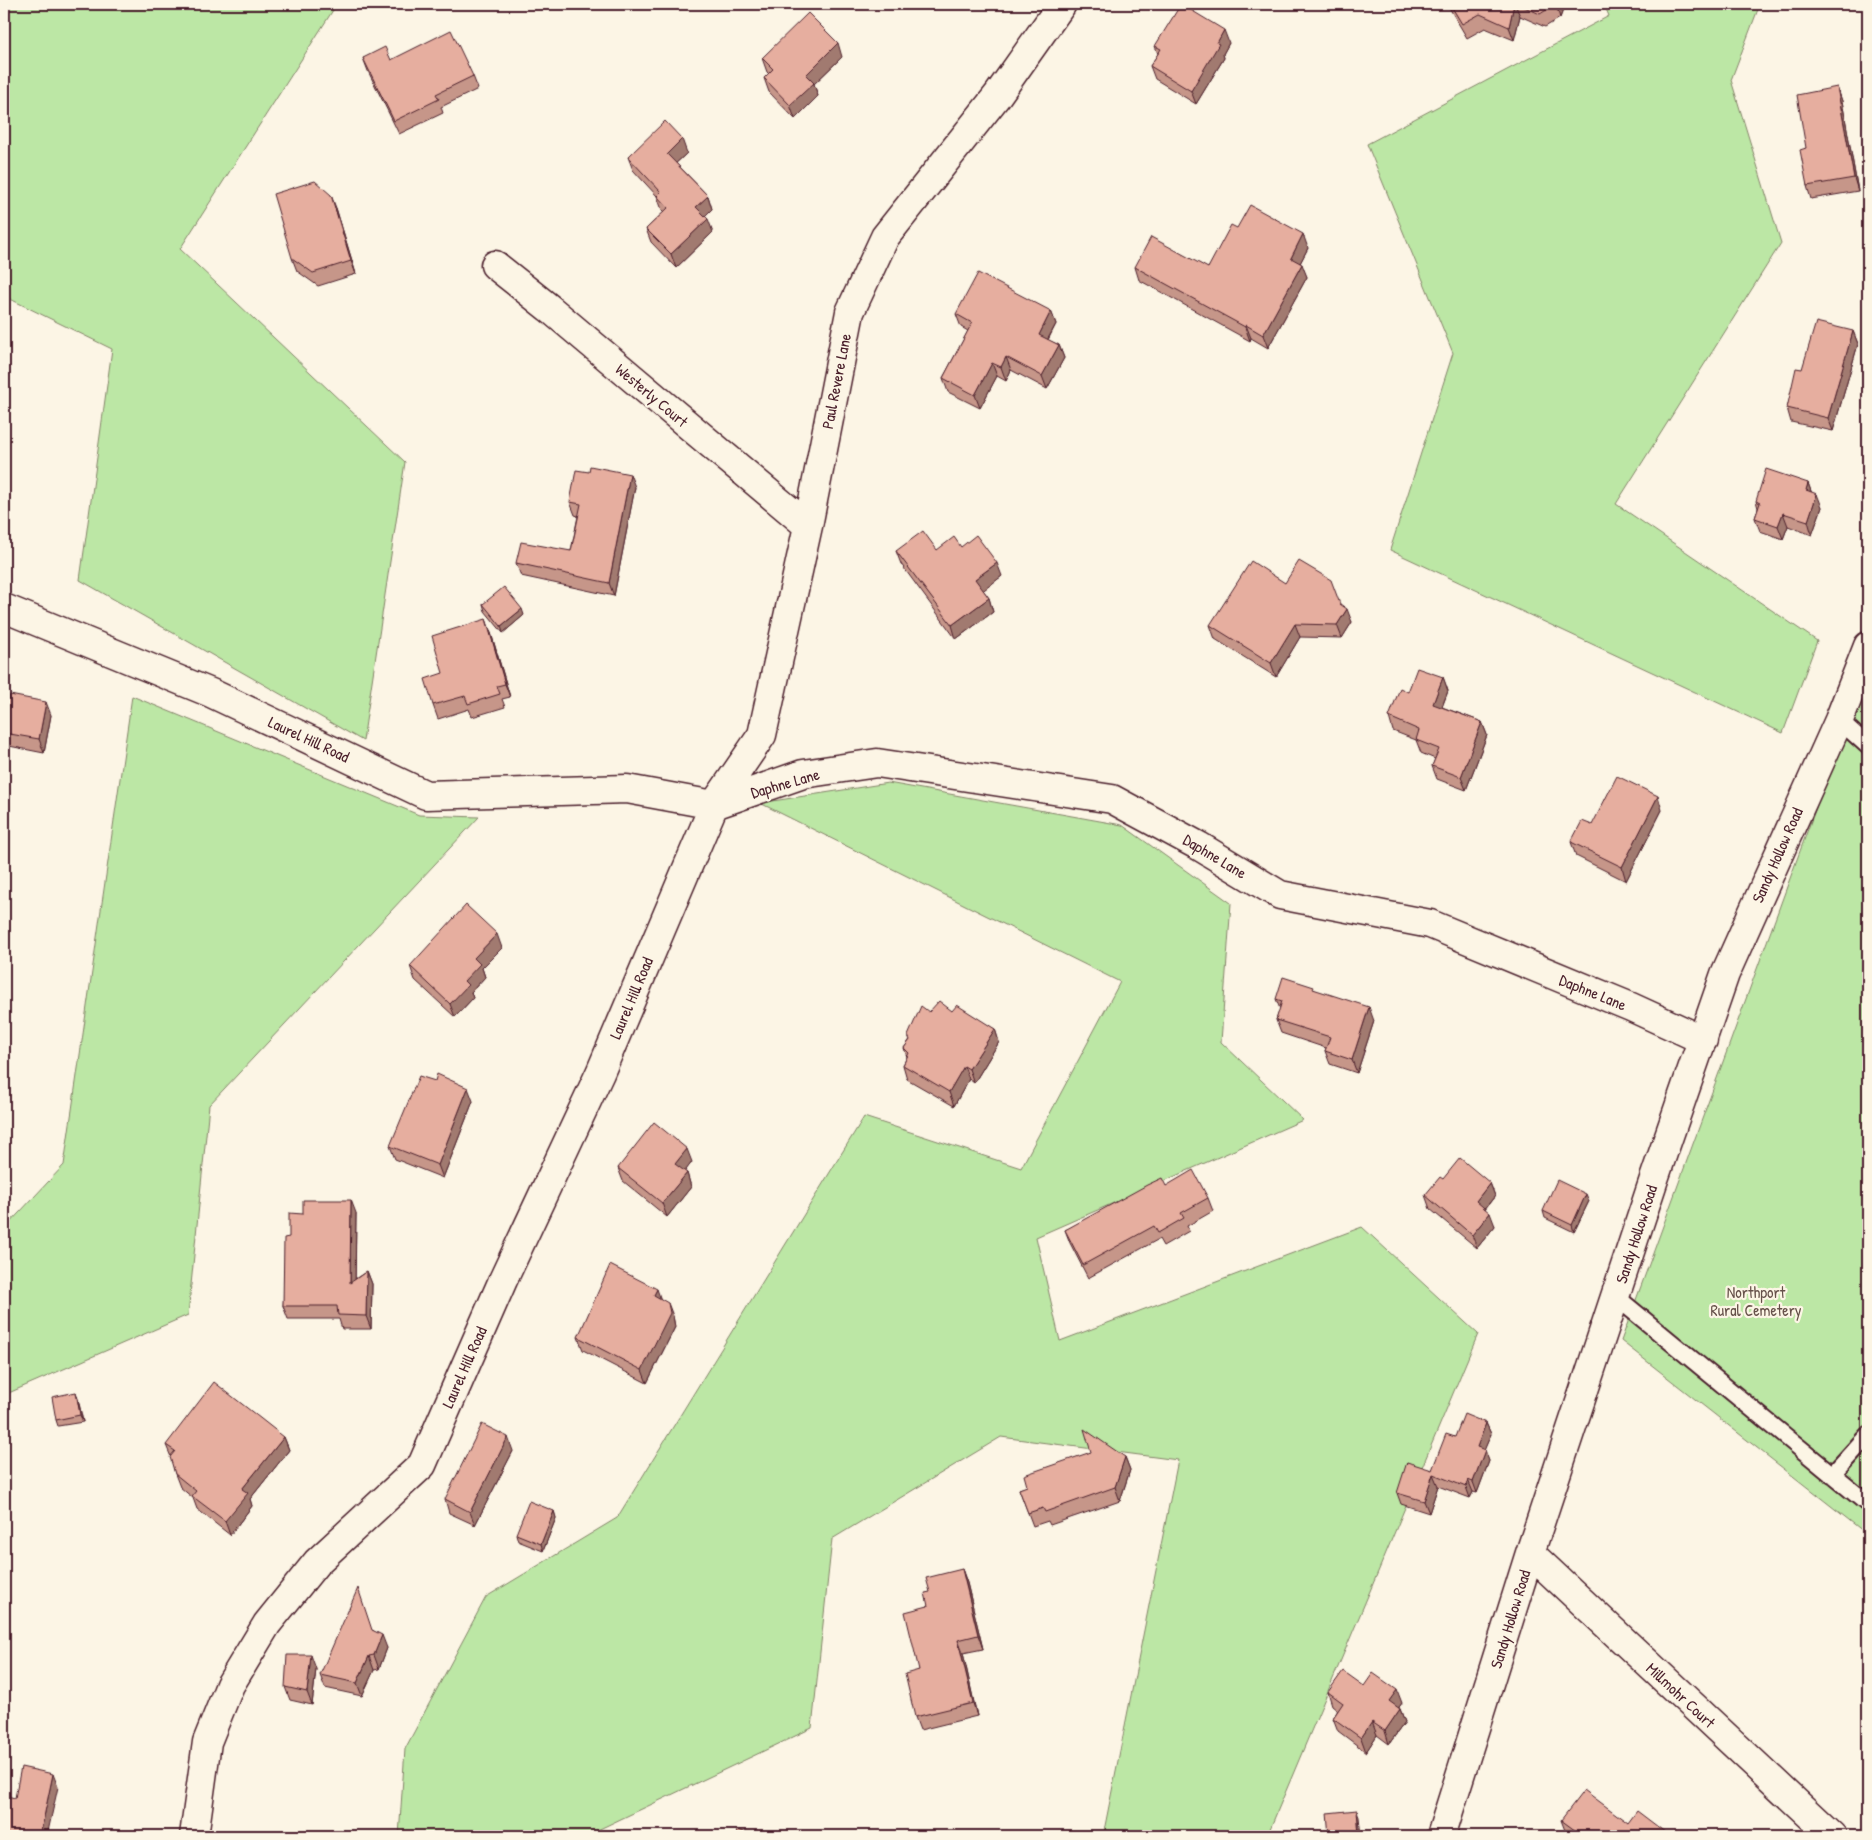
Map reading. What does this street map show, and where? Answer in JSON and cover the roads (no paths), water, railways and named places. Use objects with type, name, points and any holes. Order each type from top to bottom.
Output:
[{"type":"street","name":"Paul Revere Lane","points":[[714,805],[762,735],[808,526],[850,312],[885,237],[997,96],[1062,4]]},
{"type":"street","name":"Westerly Court","points":[[494,265],[549,308],[808,526]]},
{"type":"street","name":"Laurel Hill Road","points":[[4,608],[211,693],[426,795],[627,789],[714,805],[600,1072],[502,1280],[422,1465],[317,1562],[267,1624],[230,1685],[207,1742],[194,1836]]},
{"type":"street","name":"Sandy Hollow Road","points":[[1442,1836],[1530,1554],[1615,1296],[1725,974],[1839,720],[1868,646]]},
{"type":"street","name":"Daphne Lane","points":[[714,805],[803,774],[877,763],[1112,799],[1199,846],[1280,895],[1430,924],[1631,1007],[1702,1040]]},
{"type":"street","name":"Millmohr Court","points":[[1530,1554],[1832,1836]]},
{"type":"lane","points":[[1839,720],[1868,746]]},
{"type":"lane","points":[[1615,1296],[1868,1504]]},
{"type":"lane","points":[[1832,1475],[1868,1435]]},
{"type":"park label","name":"Northport Rural Cemetery","points":[[1756,1301]]}]
